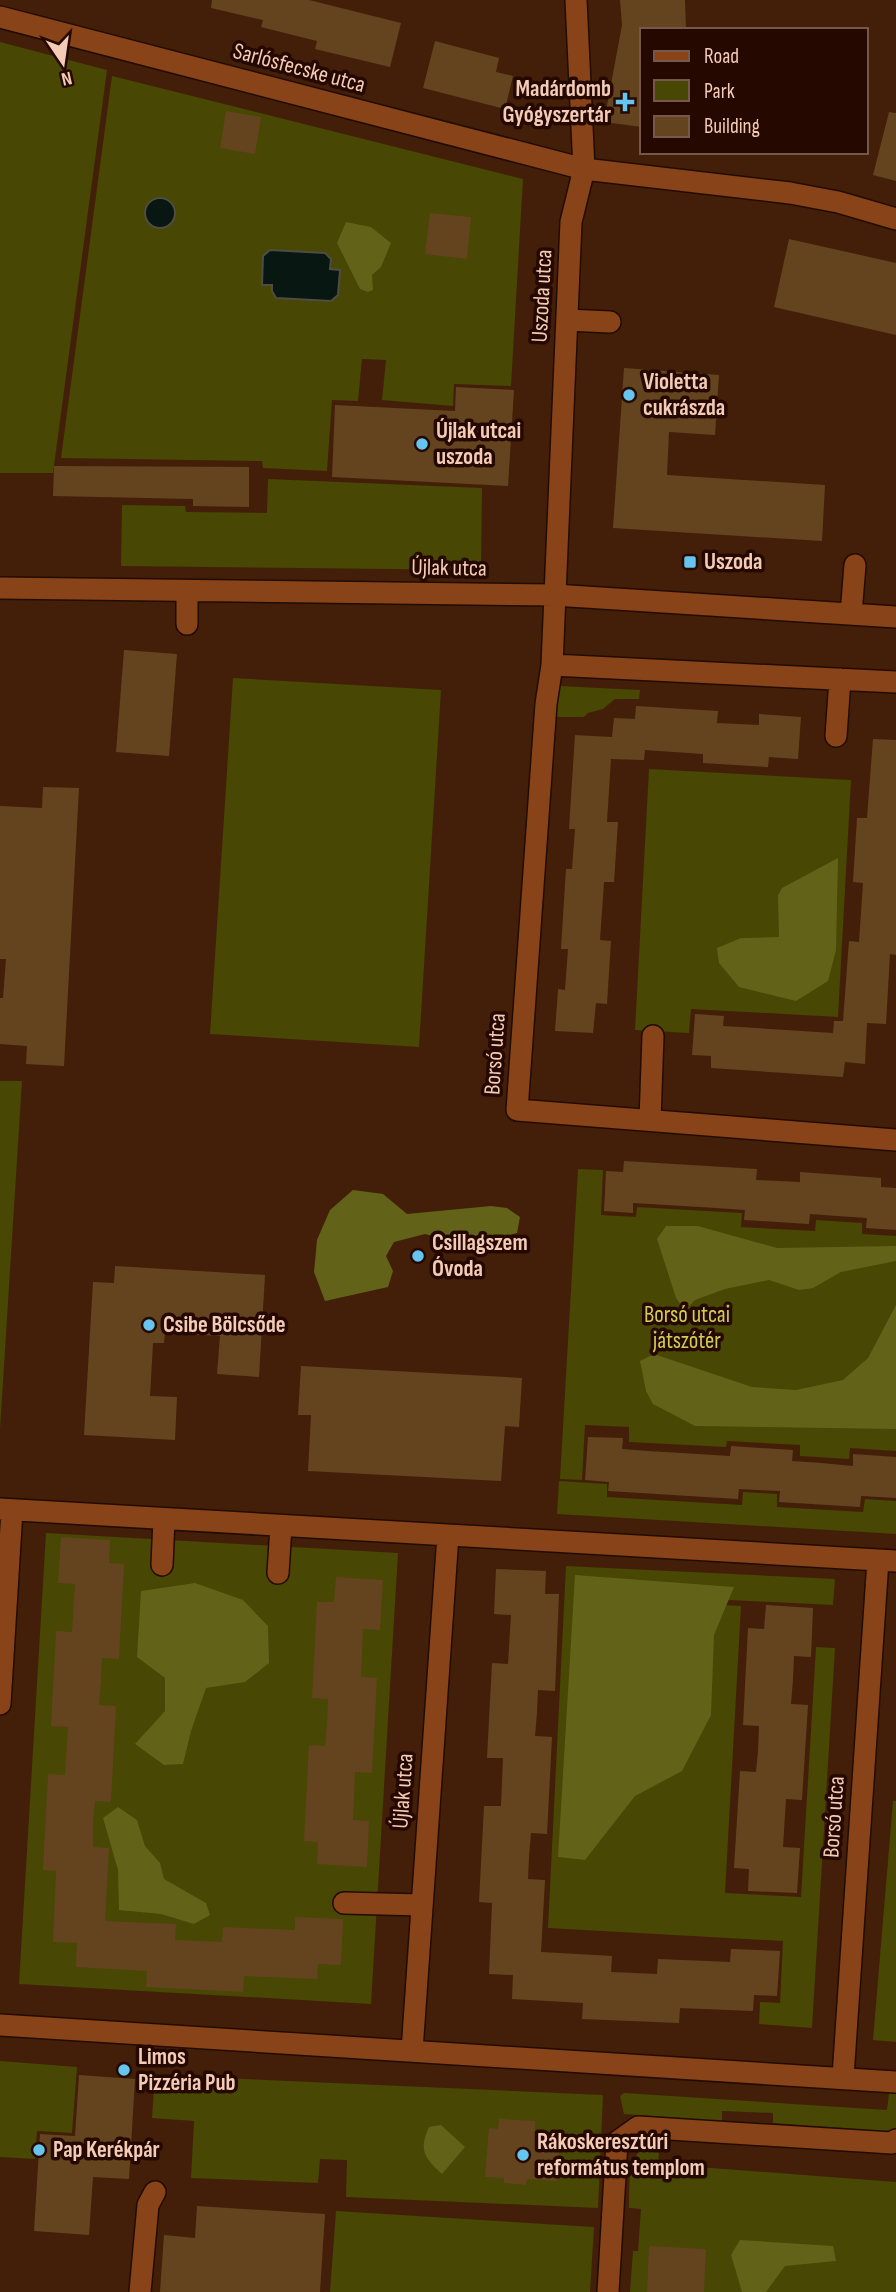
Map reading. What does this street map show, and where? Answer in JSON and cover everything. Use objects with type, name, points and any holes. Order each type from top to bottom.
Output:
[{"type":"street","name":"Uszoda utca","points":[[554,595],[571,222],[584,169],[576,0]]},
{"type":"street","name":"Sarlósfecske utca","points":[[0,17],[584,169],[789,202],[838,202],[896,219]]},
{"type":"street","points":[[567,320],[610,322]]},
{"type":"street","points":[[851,614],[855,565]]},
{"type":"street","name":"Újlak utca","points":[[0,588],[554,595],[896,617]]},
{"type":"street","points":[[187,591],[187,624]]},
{"type":"street","name":"Borsó utca","points":[[554,595],[552,665],[546,704],[517,1110],[896,1140]]},
{"type":"street","points":[[552,665],[896,682]]},
{"type":"street","points":[[836,736],[840,679]]},
{"type":"street","points":[[650,1120],[653,1036]]},
{"type":"street","points":[[0,1704],[6,1510],[887,1560]]},
{"type":"street","points":[[162,1565],[164,1519]]},
{"type":"street","points":[[278,1573],[281,1525]]},
{"type":"street","name":"Újlak utca","points":[[412,2051],[448,1535]]},
{"type":"street","name":"Borsó utca","points":[[843,2077],[887,1560]]},
{"type":"street","points":[[344,1903],[421,1905]]},
{"type":"street","points":[[0,2025],[896,2082]]},
{"type":"street","points":[[608,2292],[617,2143],[638,2127],[892,2143],[896,2140]]},
{"type":"street","points":[[140,2292],[148,2205],[155,2192]]},
{"type":"green space","points":[[0,42],[107,70],[53,473],[0,473]]},
{"type":"green space","points":[[112,76],[523,179],[511,386],[454,384],[453,406],[382,400],[386,360],[362,359],[358,401],[332,400],[327,471],[263,468],[262,461],[61,458]]},
{"type":"green space","points":[[268,479],[482,488],[481,570],[121,566],[122,505],[185,506],[186,512],[267,513]]},
{"type":"green space","points":[[233,678],[441,690],[419,1047],[210,1034]]},
{"type":"green space","points":[[560,686],[640,690],[639,699],[615,699],[603,709],[588,713],[584,717],[557,717],[553,697]]},
{"type":"green space","points":[[649,769],[851,780],[838,1017],[691,1009],[689,1033],[635,1030]]},
{"type":"green space","points":[[0,1081],[22,1081],[0,1429]]},
{"type":"green space","name":"Borsó utcai játszótér","points":[[578,1169],[603,1170],[601,1215],[636,1217],[637,1207],[742,1213],[741,1227],[815,1231],[816,1220],[862,1223],[862,1234],[896,1236],[896,1451],[850,1448],[849,1459],[800,1456],[800,1445],[727,1441],[726,1447],[629,1442],[629,1427],[585,1425],[582,1480],[560,1479]]},
{"type":"green space","points":[[559,1481],[607,1484],[607,1497],[742,1505],[743,1492],[777,1494],[777,1507],[863,1512],[865,1499],[896,1501],[896,1534],[557,1514]]},
{"type":"green space","points":[[46,1533],[398,1553],[371,2004],[19,1984]]},
{"type":"green space","points":[[566,1566],[835,1579],[833,1605],[608,1594],[610,1599],[741,1606],[725,1893],[801,1897],[816,1647],[835,1648],[812,2028],[759,2024],[760,2002],[780,2003],[783,1941],[548,1928]]},
{"type":"green space","points":[[893,1801],[896,1801],[896,2042],[873,2040]]},
{"type":"green space","points":[[0,2061],[77,2067],[72,2133],[37,2131],[35,2159],[0,2157]]},
{"type":"green space","points":[[155,2075],[603,2095],[598,2208],[346,2197],[347,2160],[320,2159],[318,2183],[191,2178],[194,2121],[152,2118]]},
{"type":"green space","points":[[890,2085],[896,2086],[896,2129],[885,2131],[773,2123],[773,2113],[722,2111],[722,2121],[624,2114],[620,2096],[624,2093],[887,2110]]},
{"type":"green space","points":[[660,2139],[658,2164],[896,2182],[896,2292],[630,2292],[633,2251],[638,2251],[641,2209],[629,2208],[630,2175],[635,2157],[649,2144]]},
{"type":"green space","points":[[336,2211],[594,2227],[590,2292],[330,2292]]},
{"type":"shaded area","points":[[160,198],[166,199],[174,207],[174,219],[166,227],[160,228],[154,227],[146,219],[145,213],[146,207],[154,199]]},
{"type":"shaded area","points":[[346,222],[371,227],[391,243],[381,267],[372,275],[373,290],[368,292],[360,289],[337,243]]},
{"type":"shaded area","points":[[270,250],[325,253],[331,259],[330,269],[340,270],[338,295],[331,301],[276,298],[272,285],[262,285],[263,256]]},
{"type":"shaded area","points":[[838,858],[836,950],[828,981],[796,1001],[739,987],[719,963],[717,948],[741,938],[779,937],[778,895],[782,888]]},
{"type":"shaded area","points":[[353,1190],[383,1194],[407,1214],[491,1206],[507,1208],[520,1217],[517,1233],[469,1245],[425,1234],[394,1242],[386,1256],[393,1271],[388,1287],[325,1301],[314,1272],[317,1240],[330,1210]]},
{"type":"shaded area","points":[[666,1226],[698,1226],[777,1248],[896,1246],[896,1261],[841,1272],[813,1288],[799,1290],[769,1280],[725,1289],[695,1300],[685,1311],[676,1298],[657,1239]]},
{"type":"shaded area","points":[[896,1305],[896,1429],[695,1426],[653,1404],[646,1391],[640,1361],[654,1354],[752,1387],[796,1390],[843,1380],[868,1358]]},
{"type":"shaded area","points":[[575,1575],[734,1587],[714,1635],[711,1715],[682,1771],[635,1796],[585,1860],[558,1857]]},
{"type":"shaded area","points":[[195,1583],[243,1600],[268,1626],[269,1663],[245,1682],[206,1688],[183,1764],[164,1765],[135,1744],[165,1711],[165,1678],[137,1657],[141,1591]]},
{"type":"shaded area","points":[[118,1807],[137,1820],[145,1846],[160,1863],[164,1879],[206,1903],[210,1915],[194,1924],[161,1914],[119,1910],[118,1870],[103,1818]]},
{"type":"shaded area","points":[[441,2125],[465,2147],[442,2174],[431,2163],[424,2148],[429,2127]]},
{"type":"shaded area","points":[[740,2240],[833,2246],[836,2261],[785,2266],[766,2292],[742,2292],[731,2255]]},
{"type":"building","points":[[212,0],[309,0],[401,23],[390,67],[315,49],[317,41],[261,27],[263,20],[211,8]]},
{"type":"building","points":[[620,0],[685,0],[686,28],[640,28],[640,127],[604,122],[622,25]]},
{"type":"building","points":[[435,41],[499,58],[496,72],[513,76],[505,109],[423,88]]},
{"type":"building","points":[[226,111],[261,117],[255,154],[220,148]]},
{"type":"building","points":[[889,112],[896,113],[896,181],[873,175]]},
{"type":"building","points":[[430,213],[471,217],[467,259],[425,254]]},
{"type":"building","points":[[789,239],[896,263],[896,335],[774,307]]},
{"type":"building","points":[[624,368],[719,375],[715,435],[669,432],[667,475],[825,485],[822,541],[613,528]]},
{"type":"building","name":"Újlak utcai uszoda","points":[[456,387],[514,390],[508,486],[332,477],[335,405],[455,411]]},
{"type":"building","points":[[54,466],[249,467],[249,507],[193,506],[193,499],[53,496]]},
{"type":"building","points":[[124,650],[177,654],[169,756],[116,752]]},
{"type":"building","points":[[636,706],[718,711],[717,723],[759,725],[759,714],[801,717],[798,759],[769,757],[768,767],[703,763],[703,754],[645,750],[644,760],[611,759],[607,822],[618,822],[614,882],[604,882],[600,940],[611,941],[607,1004],[596,1003],[593,1033],[555,1031],[558,989],[565,990],[568,949],[561,949],[566,869],[572,869],[575,829],[569,829],[575,735],[612,737],[614,718],[635,719]]},
{"type":"building","points":[[873,739],[896,740],[896,955],[890,954],[886,1024],[867,1023],[865,1064],[845,1062],[843,1077],[711,1068],[711,1056],[692,1055],[695,1014],[724,1016],[723,1026],[833,1033],[834,1021],[843,1021],[849,941],[859,942],[863,883],[853,882],[857,818],[867,818]]},
{"type":"building","points":[[43,787],[79,788],[64,1066],[26,1064],[27,1046],[0,1044],[0,998],[3,998],[6,959],[0,959],[0,806],[42,808]]},
{"type":"building","points":[[624,1161],[757,1169],[756,1180],[800,1182],[800,1172],[881,1178],[881,1187],[896,1188],[896,1230],[866,1228],[867,1218],[810,1214],[809,1224],[744,1220],[745,1210],[716,1208],[633,1203],[633,1213],[604,1211],[606,1171],[623,1172]]},
{"type":"building","points":[[115,1266],[265,1275],[259,1377],[217,1374],[220,1336],[165,1333],[164,1343],[153,1343],[150,1396],[177,1397],[175,1440],[84,1435],[93,1282],[114,1283]]},
{"type":"building","points":[[301,1366],[522,1378],[519,1427],[505,1426],[501,1481],[308,1471],[311,1415],[298,1415]]},
{"type":"building","points":[[588,1437],[623,1438],[622,1449],[648,1451],[730,1456],[731,1446],[793,1450],[792,1461],[853,1466],[853,1454],[896,1457],[896,1498],[861,1496],[860,1507],[779,1502],[780,1491],[739,1489],[738,1499],[608,1491],[609,1482],[585,1480]]},
{"type":"building","points":[[61,1537],[110,1540],[109,1563],[124,1564],[119,1659],[102,1658],[99,1705],[116,1706],[111,1802],[95,1801],[93,1825],[93,1847],[109,1848],[105,1921],[176,1924],[175,1940],[222,1942],[223,1927],[295,1930],[295,1917],[343,1919],[341,1965],[318,1964],[317,1979],[244,1976],[243,1992],[146,1987],[147,1971],[76,1967],[77,1943],[53,1942],[56,1871],[43,1870],[48,1774],[65,1775],[68,1727],[51,1726],[56,1631],[72,1632],[75,1584],[58,1583]]},
{"type":"building","points":[[496,1569],[546,1571],[545,1594],[559,1594],[555,1691],[538,1690],[535,1736],[552,1737],[547,1834],[531,1833],[529,1857],[528,1879],[545,1880],[541,1952],[612,1956],[611,1972],[657,1974],[658,1959],[730,1962],[731,1949],[780,1951],[777,1996],[754,1995],[753,2011],[680,2008],[679,2023],[582,2019],[583,2003],[512,1999],[513,1975],[489,1974],[492,1903],[479,1902],[484,1806],[501,1806],[503,1758],[487,1758],[492,1663],[508,1664],[511,1615],[494,1614]]},
{"type":"building","points":[[336,1577],[383,1580],[380,1630],[363,1629],[361,1677],[377,1678],[372,1773],[355,1772],[353,1820],[369,1821],[367,1867],[317,1864],[318,1842],[304,1841],[309,1745],[325,1746],[327,1724],[328,1699],[312,1698],[317,1602],[334,1602]]},
{"type":"building","points":[[766,1605],[813,1608],[811,1657],[794,1656],[791,1704],[808,1705],[802,1800],[786,1799],[783,1847],[800,1848],[797,1893],[748,1891],[749,1869],[734,1868],[740,1771],[756,1772],[758,1751],[759,1726],[743,1725],[748,1628],[764,1629]]},
{"type":"building","points":[[79,2075],[135,2079],[129,2179],[93,2177],[89,2235],[34,2231],[40,2134],[75,2136]]},
{"type":"building","name":"Rákoskeresztúri református templom","points":[[499,2119],[535,2121],[535,2131],[560,2133],[557,2181],[527,2179],[526,2185],[504,2183],[504,2178],[485,2177],[489,2128],[498,2129]]},
{"type":"building","points":[[197,2206],[325,2214],[320,2292],[160,2292],[164,2235],[195,2238]]},
{"type":"building","points":[[649,2246],[706,2249],[704,2292],[647,2292]]},
{"type":"place","name":"Madárdomb Gyógyszertár","points":[[625,102]]},
{"type":"place","name":"Violetta cukrászda","points":[[629,395]]},
{"type":"place","name":"Újlak utcai uszoda","points":[[422,444]]},
{"type":"place","name":"Uszoda","points":[[690,562]]},
{"type":"place","name":"Csillagszem Óvoda","points":[[418,1256]]},
{"type":"place","name":"Csibe Bölcsőde","points":[[149,1325]]},
{"type":"place","name":"Limos Pizzéria Pub","points":[[124,2070]]},
{"type":"place","name":"Pap Kerékpár","points":[[39,2150]]},
{"type":"place","name":"Rákoskeresztúri református templom","points":[[523,2155]]}]
